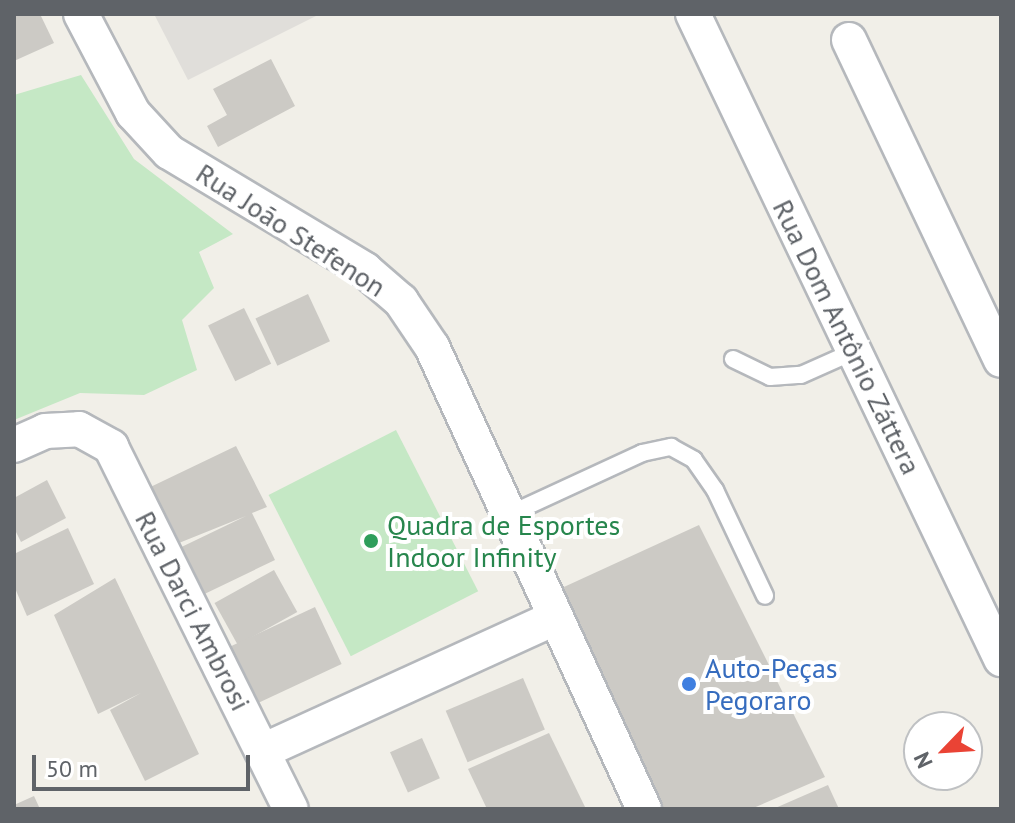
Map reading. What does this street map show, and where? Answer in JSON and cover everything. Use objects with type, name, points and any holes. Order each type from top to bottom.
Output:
[{"type":"street","name":"Rua João Stefenon","points":[[81,14],[133,113],[169,152],[365,270],[401,301],[432,347],[506,516],[644,809]]},
{"type":"street","name":"Rua Dom Antônio Záttera","points":[[693,14],[1001,659]]},
{"type":"street","points":[[849,40],[1001,360]]},
{"type":"street","name":"Rua Darci Ambrosi","points":[[14,445],[45,431],[79,429],[111,447],[291,809]]},
{"type":"street","points":[[263,751],[555,618]]},
{"type":"lane","points":[[733,359],[770,377],[786,376],[801,375],[855,351]]},
{"type":"lane","points":[[506,516],[642,453],[671,447],[694,460],[715,490],[765,596]]},
{"type":"shaded area","points":[[154,14],[320,14],[188,80]]},
{"type":"green space","points":[[81,75],[134,159],[233,234],[199,252],[214,288],[182,320],[197,370],[144,395],[80,393],[14,420],[14,95]]},
{"type":"green space","name":"Quadra de Esportes Indoor Infinity","points":[[396,430],[478,591],[351,656],[269,495]]},
{"type":"building","points":[[14,14],[40,14],[54,43],[14,61]]},
{"type":"building","points":[[271,59],[295,106],[218,147],[207,126],[227,115],[213,89]]},
{"type":"building","points":[[308,294],[330,341],[277,366],[255,319]]},
{"type":"building","points":[[244,308],[271,364],[235,381],[208,326]]},
{"type":"building","points":[[236,446],[267,507],[252,513],[275,560],[192,600],[169,553],[246,516],[169,547],[140,492]]},
{"type":"building","points":[[47,480],[66,518],[21,542],[14,528],[14,498]]},
{"type":"building","name":"Auto-Peças Pegoraro","points":[[699,525],[825,777],[751,809],[659,809],[553,592]]},
{"type":"building","points":[[68,528],[94,584],[27,616],[14,586],[14,554]]},
{"type":"building","points":[[274,570],[297,612],[238,645],[215,603]]},
{"type":"building","points":[[115,578],[199,754],[145,781],[110,710],[141,693],[98,714],[54,615]]},
{"type":"building","points":[[315,607],[342,664],[256,704],[230,647]]},
{"type":"building","points":[[523,678],[545,730],[468,762],[446,711]]},
{"type":"building","points":[[549,733],[586,809],[487,809],[468,769]]},
{"type":"building","points":[[422,738],[440,778],[408,792],[390,752]]},
{"type":"building","points":[[828,785],[839,809],[773,809]]},
{"type":"building","points":[[34,796],[40,809],[14,809],[14,805]]},
{"type":"place","name":"Quadra de Esportes Indoor Infinity","points":[[371,541]]},
{"type":"place","name":"Auto-Peças Pegoraro","points":[[689,684]]}]
